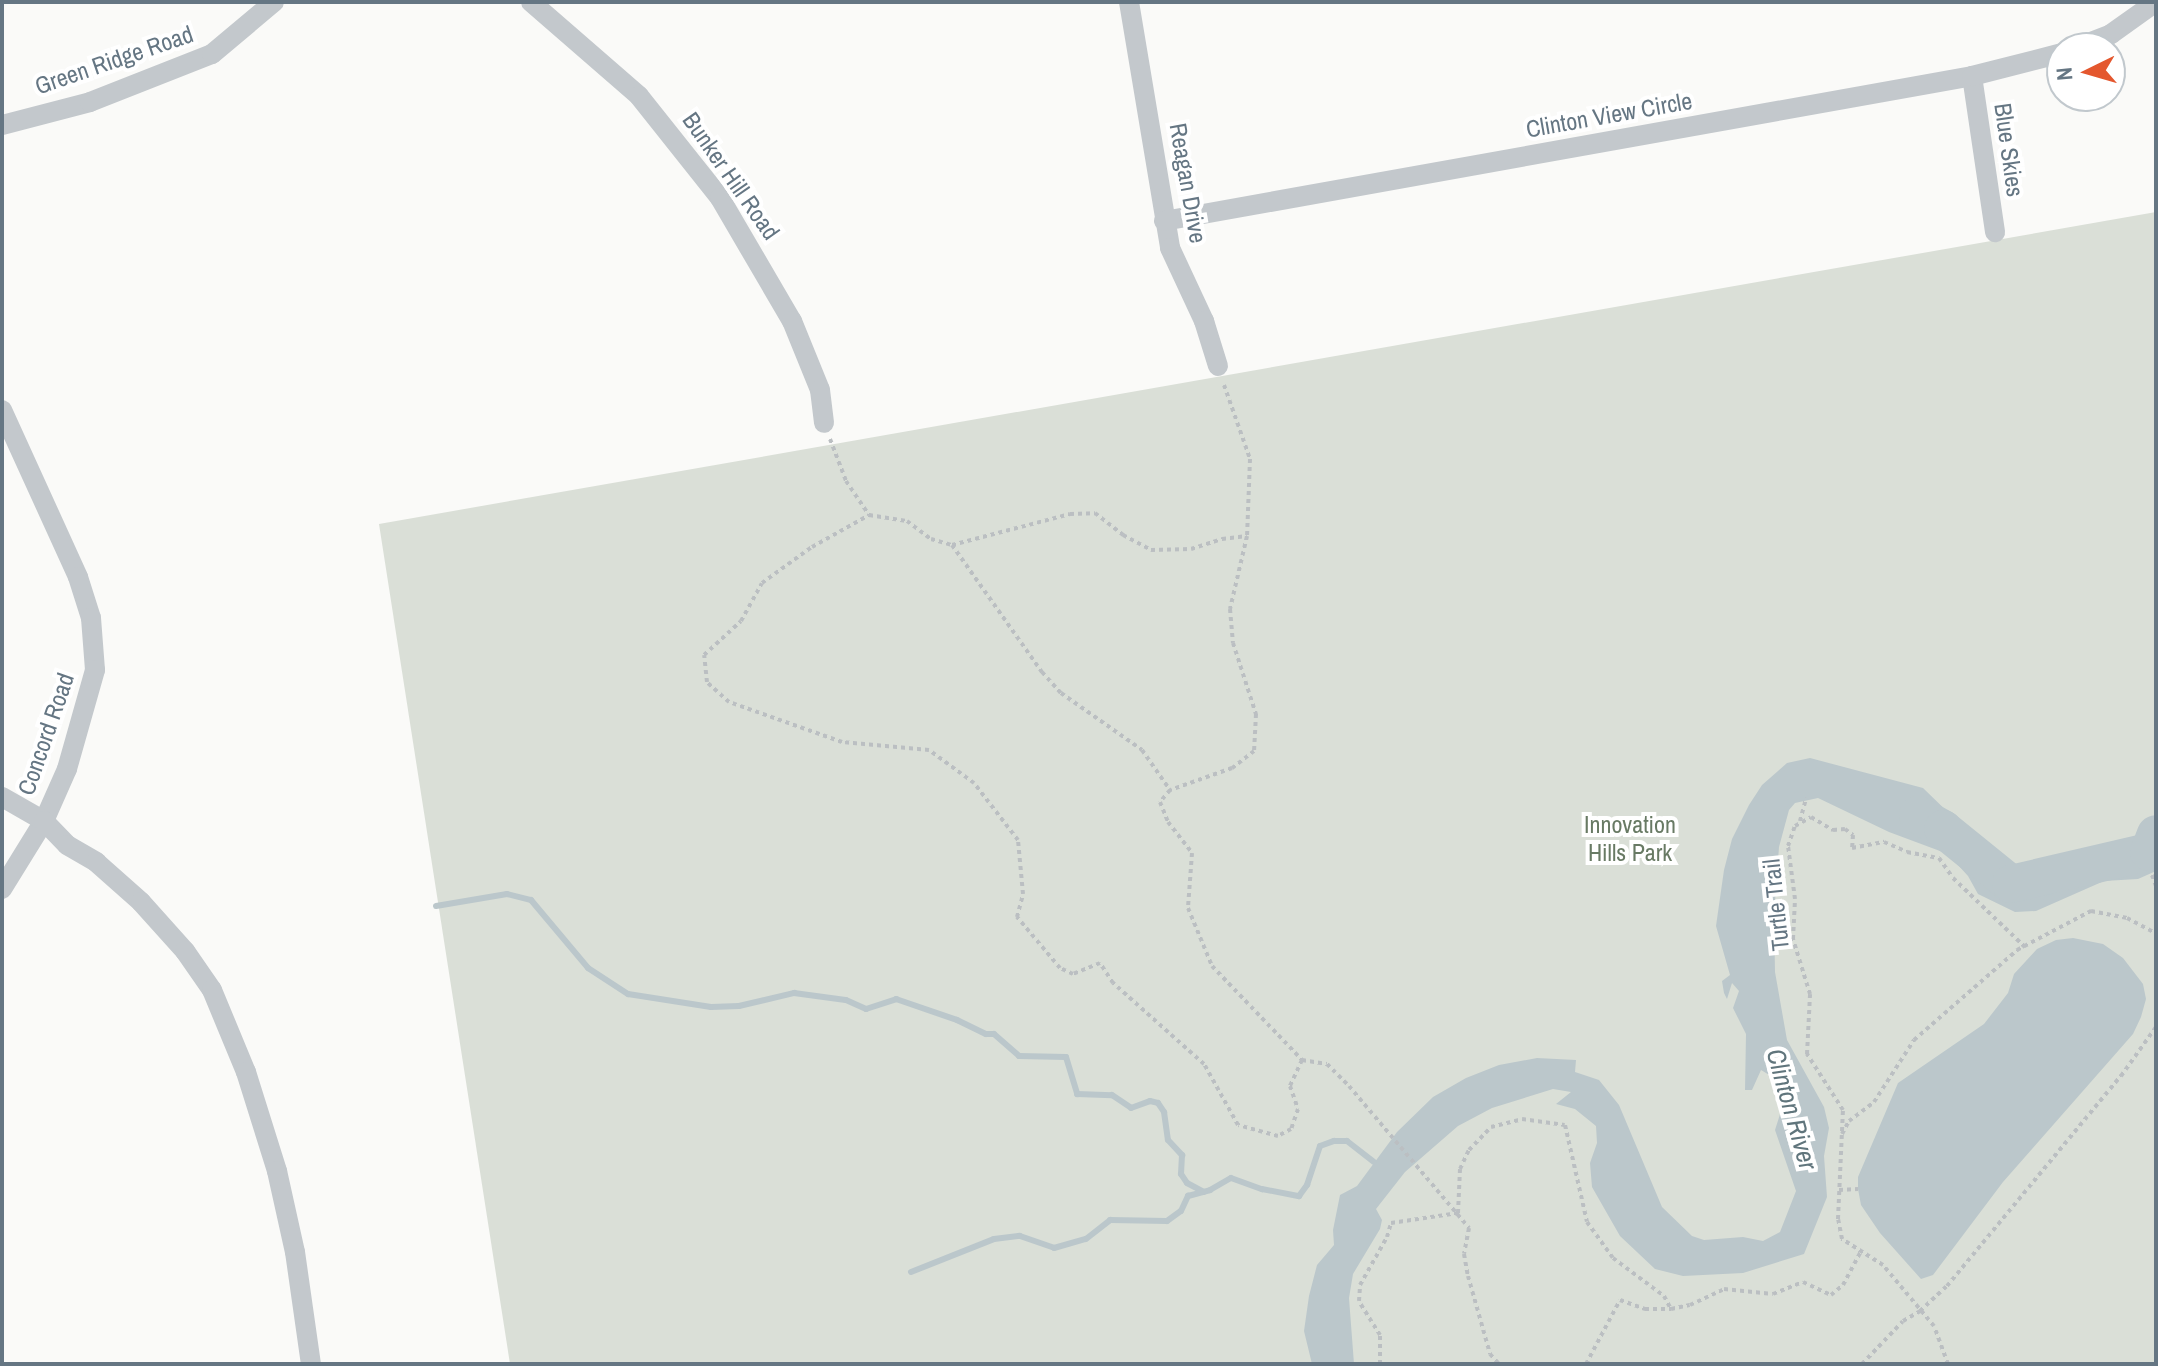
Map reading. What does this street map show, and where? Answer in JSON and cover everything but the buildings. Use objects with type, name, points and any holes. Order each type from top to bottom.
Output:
[{"type":"street","name":"Green Ridge Road","points":[[2,125],[90,102],[202,58],[274,2]]},
{"type":"street","name":"Bunker Hill Road","points":[[531,2],[639,96],[720,198],[792,321],[820,390],[824,423]]},
{"type":"street","name":"Reagan Drive","points":[[1129,2],[1170,248],[1204,321],[1218,366]]},
{"type":"street","points":[[2114,32],[2156,2]]},
{"type":"street","name":"Clinton View Circle","points":[[1164,221],[1972,76],[2046,57]]},
{"type":"street","name":"Blue Skies","points":[[1972,76],[1995,232]]},
{"type":"street","name":"Concord Road","points":[[2,410],[78,577],[91,618],[95,670],[84,719],[67,769],[44,821],[2,889]]},
{"type":"street","points":[[2,797],[44,821],[67,845],[96,862],[141,902],[185,951],[212,990],[246,1072],[277,1171],[295,1252],[311,1364]]},
{"type":"path","points":[[1218,366],[1250,459],[1247,536],[1230,609],[1233,643],[1256,714],[1254,751],[1232,768],[1170,790],[1160,802],[1168,822],[1192,853],[1188,908],[1212,966],[1302,1060],[1327,1064],[1369,1108],[1469,1228],[1464,1254],[1481,1327],[1490,1354],[1499,1364]]},
{"type":"path","points":[[824,423],[846,481],[869,515]]},
{"type":"path","points":[[1247,536],[1222,539],[1191,549],[1151,550],[1123,535],[1095,513],[1070,514],[952,545],[931,539],[907,521],[869,515],[812,547],[762,583],[741,621],[704,655],[707,682],[729,702],[842,742],[929,750],[974,783],[1018,840],[1023,894],[1017,917],[1060,968],[1073,974],[1100,963],[1113,983],[1204,1064],[1238,1125],[1278,1136],[1291,1129],[1298,1109],[1290,1086],[1302,1060]]},
{"type":"path","points":[[952,545],[1042,672],[1061,693],[1142,750],[1170,790]]},
{"type":"path","name":"Turtle Trail","points":[[1806,798],[1800,821],[1788,846],[1795,899],[1793,939],[1810,994],[1807,1054],[1843,1110],[1838,1219],[1842,1239],[1883,1265],[1934,1326],[1948,1364]]},
{"type":"path","points":[[1800,821],[1811,817],[1833,830],[1845,829],[1853,835],[1852,848],[1884,842],[1907,852],[1939,858],[1953,878],[2025,947]]},
{"type":"path","points":[[2152,875],[2156,886]]},
{"type":"path","points":[[1840,1140],[1849,1121],[1874,1102],[1914,1040],[2025,947],[2091,911],[2127,918],[2156,934],[2156,926]]},
{"type":"path","points":[[1862,1364],[1903,1321],[1920,1311],[1947,1286],[2121,1076],[2156,1027]]},
{"type":"path","points":[[1458,1213],[1460,1169],[1469,1150],[1491,1127],[1522,1119],[1565,1125],[1587,1222],[1613,1258],[1664,1296],[1671,1309]]},
{"type":"path","points":[[1839,1190],[1858,1189]]},
{"type":"path","points":[[1380,1364],[1380,1335],[1359,1301],[1391,1223],[1458,1213]]},
{"type":"path","points":[[1586,1364],[1620,1300],[1645,1309],[1671,1309],[1690,1305],[1724,1289],[1773,1294],[1803,1282],[1831,1295],[1843,1285],[1861,1251]]},
{"type":"green space","name":"Innovation Hills Park","points":[[2156,212],[2156,1364],[510,1364],[379,524]]},
{"type":"water","points":[[1810,758],[1923,788],[1958,822],[1962,851],[1972,861],[2039,879],[2104,860],[2129,843],[2140,841],[2151,830],[2156,815],[2156,871],[2138,879],[2104,881],[2036,911],[2015,912],[1978,894],[1968,876],[1948,854],[1889,832],[1818,798],[1795,803],[1789,810],[1779,847],[1774,915],[1775,972],[1787,1040],[1824,1107],[1829,1128],[1824,1156],[1827,1197],[1804,1254],[1743,1273],[1683,1276],[1655,1269],[1620,1236],[1592,1187],[1590,1163],[1597,1143],[1596,1126],[1575,1109],[1556,1104],[1571,1092],[1553,1089],[1492,1108],[1458,1126],[1405,1172],[1376,1209],[1382,1220],[1380,1229],[1353,1274],[1349,1298],[1354,1364],[1312,1364],[1304,1331],[1309,1296],[1317,1265],[1334,1245],[1333,1230],[1340,1195],[1357,1186],[1397,1132],[1433,1097],[1466,1078],[1499,1065],[1537,1058],[1576,1060],[1575,1072],[1599,1080],[1619,1105],[1662,1207],[1692,1236],[1704,1240],[1743,1237],[1763,1241],[1780,1232],[1796,1191],[1775,1130],[1782,1108],[1780,1095],[1771,1076],[1761,1070],[1752,1090],[1745,1090],[1746,1034],[1733,1008],[1739,991],[1732,983],[1727,999],[1724,993],[1722,981],[1730,975],[1716,926],[1732,839],[1749,805],[1762,785],[1787,763]]},
{"type":"water","points":[[2073,938],[2103,944],[2123,958],[2143,984],[2146,999],[2141,1017],[2133,1034],[2003,1182],[1933,1275],[1921,1279],[1880,1233],[1861,1205],[1858,1189],[1858,1177],[1898,1083],[1984,1024],[2008,993],[2014,974],[2037,949],[2056,940]]},
{"type":"waterway","name":"Clinton River","points":[[1918,815],[1943,829],[2011,884],[2149,852],[2156,834]]},
{"type":"waterway","points":[[436,906],[507,894],[531,900],[588,968],[628,994],[711,1007],[739,1006],[794,993],[846,1000],[866,1009],[896,999],[957,1020],[986,1034],[994,1034],[1019,1056],[1066,1057],[1077,1094],[1112,1095],[1131,1108],[1150,1101],[1158,1103],[1164,1112],[1168,1140],[1182,1155],[1181,1174],[1187,1183],[1204,1192]]},
{"type":"waterway","points":[[911,1272],[994,1239],[1020,1236],[1054,1248],[1086,1239],[1110,1220],[1167,1221],[1181,1211],[1188,1196],[1210,1190],[1231,1178],[1262,1189],[1299,1196],[1307,1185],[1320,1146],[1334,1141],[1347,1141],[1374,1162]]}]
